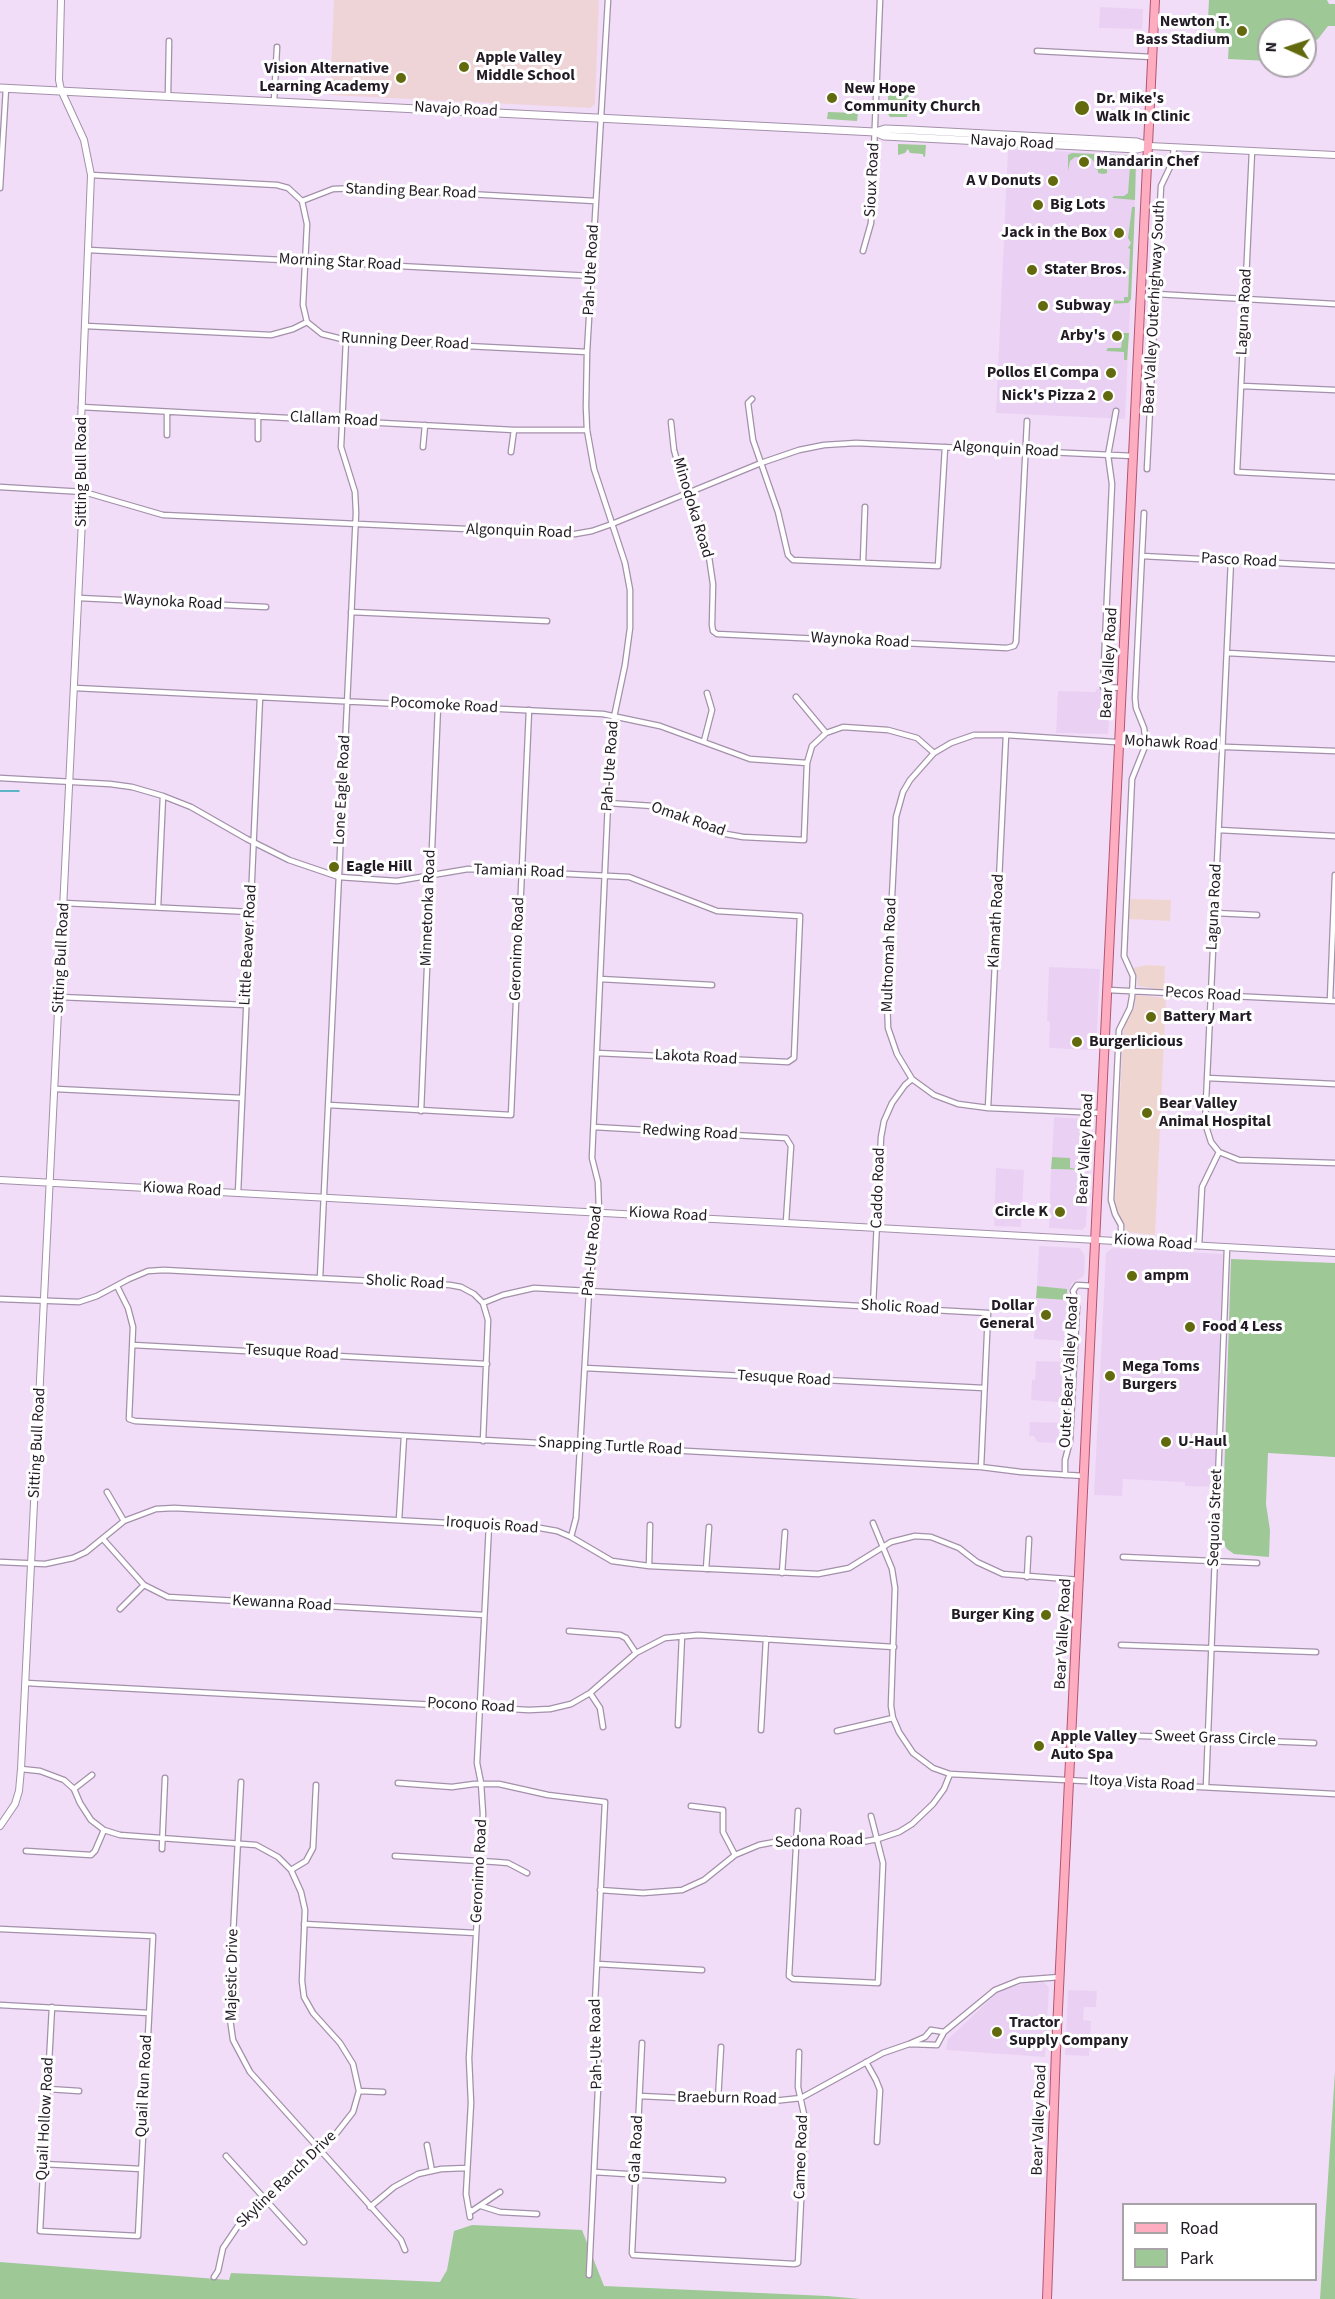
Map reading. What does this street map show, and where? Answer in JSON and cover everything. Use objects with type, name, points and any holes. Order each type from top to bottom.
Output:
[{"type":"main road","name":"Bear Valley Road","points":[[1047,2299],[1060,1977],[1155,0]]},
{"type":"main road","name":"Navajo Road","points":[[3,88],[875,132],[885,129],[945,132],[1137,142],[1149,146]]},
{"type":"street","name":"Sitting Bull Road","points":[[0,1826],[15,1804],[21,1769],[84,492],[81,407],[91,175],[81,131],[62,90],[59,57],[61,0]]},
{"type":"street","name":"Pah-Ute Road","points":[[571,1537],[576,1518],[589,1291],[599,1211],[598,1182],[592,1158],[608,803],[614,717],[630,628],[630,590],[624,562],[596,476],[587,429],[587,352],[608,0]]},
{"type":"street","name":"Sioux Road","points":[[863,251],[871,223],[880,0]]},
{"type":"street","points":[[168,95],[170,41]]},
{"type":"street","points":[[274,101],[277,47]]},
{"type":"street","points":[[1037,51],[1152,57]]},
{"type":"street","points":[[0,188],[3,88]]},
{"type":"street","name":"Navajo Road","points":[[1149,146],[1335,155]]},
{"type":"street","name":"Bear Valley Outerhighway South","points":[[1147,470],[1161,186],[1172,163],[1174,148]]},
{"type":"street","name":"Laguna Road","points":[[1252,151],[1237,472],[1335,477]]},
{"type":"street","points":[[86,326],[271,335],[308,322],[303,305],[307,224],[302,201],[288,188],[277,185],[91,175]]},
{"type":"street","name":"Standing Bear Road","points":[[302,201],[333,189],[359,188],[595,201]]},
{"type":"street","name":"Morning Star Road","points":[[89,250],[592,276]]},
{"type":"street","points":[[1156,294],[1335,304]]},
{"type":"street","name":"Running Deer Road","points":[[308,322],[322,334],[346,340],[587,352]]},
{"type":"street","name":"Lone Eagle Road","points":[[320,1278],[355,525],[355,492],[341,447],[346,340]]},
{"type":"street","points":[[1242,386],[1335,390]]},
{"type":"street","points":[[752,399],[748,403],[753,440],[778,512],[788,555],[793,560],[863,561],[938,566],[945,447]]},
{"type":"street","name":"Clallam Road","points":[[81,407],[514,430],[587,429]]},
{"type":"street","points":[[1116,411],[1108,454],[1112,484],[1103,687],[1122,688]]},
{"type":"street","points":[[167,412],[167,435]]},
{"type":"street","points":[[258,416],[258,439]]},
{"type":"street","points":[[1025,451],[1027,421]]},
{"type":"street","name":"Minodoka Road","points":[[671,422],[674,450],[709,557],[713,584],[714,631]]},
{"type":"street","points":[[423,447],[425,425]]},
{"type":"street","points":[[511,452],[514,430]]},
{"type":"street","name":"Algonquin Road","points":[[0,487],[84,492],[163,516],[575,534],[612,524],[761,463],[799,450],[824,445],[856,443],[1133,456]]},
{"type":"street","name":"Waynoka Road","points":[[714,631],[717,634],[1007,648],[1014,646],[1025,451]]},
{"type":"street","points":[[863,561],[865,507]]},
{"type":"street","points":[[1121,1241],[1121,1225],[1111,1200],[1119,1032],[1121,1023],[1130,1008],[1133,991],[1133,976],[1124,956],[1132,779],[1146,744],[1135,698],[1144,513]]},
{"type":"street","name":"Pasco Road","points":[[1142,556],[1335,566]]},
{"type":"street","name":"Laguna Road","points":[[1218,1152],[1211,1142],[1205,1123],[1231,560]]},
{"type":"street","name":"Waynoka Road","points":[[79,598],[266,607]]},
{"type":"street","points":[[351,612],[547,621]]},
{"type":"street","points":[[1228,653],[1335,659]]},
{"type":"street","name":"Pocomoke Road","points":[[75,688],[603,714],[660,726],[750,759],[807,763]]},
{"type":"street","points":[[704,741],[712,710],[707,693]]},
{"type":"street","name":"Little Beaver Road","points":[[238,1193],[260,697]]},
{"type":"street","points":[[796,697],[826,733]]},
{"type":"street","name":"Minnetonka Road","points":[[421,1111],[438,706]]},
{"type":"street","name":"Geronimo Road","points":[[421,1111],[511,1115],[529,710]]},
{"type":"street","points":[[807,763],[812,746],[826,733],[843,727],[888,730],[917,738],[934,753]]},
{"type":"street","name":"Multnomah Road","points":[[1006,735],[974,735],[951,743],[934,753],[910,780],[903,792],[896,817],[887,996],[888,1028],[897,1054],[912,1079],[934,1095],[958,1104],[988,1108],[1101,1113]]},
{"type":"street","name":"Mohawk Road","points":[[1006,735],[1146,744],[1335,751]]},
{"type":"street","name":"Klamath Road","points":[[988,1108],[1006,735]]},
{"type":"street","name":"Omak Road","points":[[608,803],[653,806],[726,834],[804,840],[807,763]]},
{"type":"street","name":"Tamiani Road","points":[[0,778],[132,787],[163,796],[191,807],[253,843],[305,867],[339,877],[390,882],[468,869],[629,876],[717,911],[800,916],[794,1058]]},
{"type":"street","points":[[158,908],[163,796]]},
{"type":"street","points":[[1219,830],[1335,836]]},
{"type":"street","points":[[1332,1000],[1335,875]]},
{"type":"street","points":[[64,903],[250,912]]},
{"type":"street","points":[[1215,913],[1257,915]]},
{"type":"street","points":[[600,979],[712,985]]},
{"type":"street","name":"Pecos Road","points":[[1108,990],[1332,1000]]},
{"type":"street","points":[[60,997],[246,1005]]},
{"type":"street","name":"Lakota Road","points":[[597,1053],[788,1062],[794,1058]]},
{"type":"street","points":[[1207,1078],[1335,1084]]},
{"type":"street","name":"Caddo Road","points":[[873,1306],[881,1137],[884,1121],[892,1103],[905,1084],[912,1079]]},
{"type":"street","points":[[56,1089],[242,1098]]},
{"type":"street","points":[[329,1105],[421,1111]]},
{"type":"street","name":"Redwing Road","points":[[594,1127],[786,1138],[791,1146],[786,1222]]},
{"type":"street","points":[[1199,1246],[1202,1187],[1218,1152],[1239,1160],[1335,1163]]},
{"type":"street","name":"Kiowa Road","points":[[0,1180],[877,1226],[1227,1248],[1335,1252]]},
{"type":"street","name":"Sequoia Street","points":[[1206,1787],[1227,1248]]},
{"type":"street","name":"Sholic Road","points":[[0,1299],[79,1302],[148,1272],[164,1270],[450,1285],[461,1287],[474,1294],[483,1303],[503,1295],[534,1288],[988,1313],[984,1388]]},
{"type":"street","points":[[117,1286],[128,1308],[133,1327],[133,1345]]},
{"type":"street","name":"Outer Bear Valley Road","points":[[1065,1475],[1065,1460],[1070,1441],[1077,1307],[1073,1291],[1077,1286],[1093,1286]]},
{"type":"street","points":[[483,1303],[488,1320],[483,1441]]},
{"type":"street","name":"Snapping Turtle Road","points":[[133,1345],[129,1419],[135,1421],[981,1467],[1084,1476]]},
{"type":"street","name":"Tesuque Road","points":[[133,1345],[487,1364]]},
{"type":"street","name":"Tesuque Road","points":[[585,1368],[984,1388]]},
{"type":"street","points":[[981,1467],[984,1388]]},
{"type":"street","points":[[399,1520],[404,1436]]},
{"type":"street","points":[[107,1492],[124,1521]]},
{"type":"street","name":"Iroquois Road","points":[[0,1562],[32,1564],[73,1558],[86,1552],[124,1521],[156,1509],[174,1508],[540,1528],[557,1531],[571,1537],[612,1561],[649,1566],[818,1575],[849,1568],[883,1546],[902,1538],[931,1537],[959,1548],[976,1562],[997,1572],[1027,1577],[1080,1580]]},
{"type":"street","points":[[873,1523],[892,1569],[895,1588],[891,1706],[893,1718],[898,1732],[913,1753],[933,1768],[950,1774]]},
{"type":"street","name":"Geronimo Road","points":[[470,2217],[466,2194],[471,2103],[469,2058],[483,1814],[477,1764],[489,1525]]},
{"type":"street","points":[[649,1566],[650,1525]]},
{"type":"street","points":[[706,1569],[709,1527]]},
{"type":"street","points":[[782,1573],[785,1532]]},
{"type":"street","name":"Kewanna Road","points":[[103,1539],[144,1585],[168,1598],[484,1616]]},
{"type":"street","points":[[1027,1577],[1029,1539]]},
{"type":"street","points":[[1123,1557],[1257,1563]]},
{"type":"street","points":[[120,1609],[144,1585]]},
{"type":"street","points":[[569,1631],[620,1635],[626,1638],[636,1653]]},
{"type":"street","points":[[678,1725],[682,1636]]},
{"type":"street","name":"Pocono Road","points":[[26,1683],[550,1709],[571,1704],[590,1693],[636,1653],[665,1638],[682,1636],[766,1639],[894,1647]]},
{"type":"street","points":[[761,1730],[766,1639]]},
{"type":"street","points":[[1121,1645],[1316,1652]]},
{"type":"street","points":[[590,1693],[600,1708],[603,1727]]},
{"type":"street","points":[[837,1731],[893,1718]]},
{"type":"street","name":"Sweet Grass Circle","points":[[1117,1735],[1314,1743]]},
{"type":"street","points":[[21,1769],[48,1773],[64,1780],[74,1789],[91,1820],[104,1830],[120,1834],[238,1842],[256,1845],[278,1857],[291,1870],[301,1892],[305,1910],[302,1981],[304,1997],[313,2013],[340,2043],[353,2064],[359,2091],[383,2092]]},
{"type":"street","name":"Itoya Vista Road","points":[[950,1774],[1335,1794]]},
{"type":"street","name":"Sedona Road","points":[[600,1890],[643,1893],[682,1890],[704,1880],[735,1855],[759,1845],[797,1839],[851,1844],[878,1839],[899,1832],[912,1824],[933,1804],[944,1789],[950,1774]]},
{"type":"street","points":[[74,1789],[92,1775]]},
{"type":"street","points":[[162,1849],[165,1778]]},
{"type":"street","name":"Majestic Drive","points":[[241,1782],[229,2012],[233,2040],[250,2072],[320,2149],[400,2241],[405,2250]]},
{"type":"street","name":"Pah-Ute Road","points":[[481,1783],[499,1784],[569,1798],[598,1799],[605,1802],[594,2023],[598,2072],[589,2275]]},
{"type":"street","points":[[398,1784],[452,1787],[481,1783]]},
{"type":"street","points":[[291,1870],[306,1861],[313,1848],[316,1785]]},
{"type":"street","points":[[691,1806],[723,1810],[723,1832],[735,1855]]},
{"type":"street","points":[[798,1811],[789,1976],[793,1979],[878,1983],[883,1863],[871,1816]]},
{"type":"street","points":[[26,1851],[91,1855],[104,1830]]},
{"type":"street","points":[[395,1856],[508,1863],[527,1873]]},
{"type":"street","points":[[304,1924],[476,1933]]},
{"type":"street","name":"Quail Run Road","points":[[0,1929],[153,1936],[138,2236]]},
{"type":"street","points":[[598,1964],[702,1970]]},
{"type":"street","name":"Braeburn Road","points":[[909,2044],[937,2045],[944,2032],[995,1990],[1020,1980],[1060,1977]]},
{"type":"street","points":[[0,2005],[149,2013]]},
{"type":"street","name":"Quail Hollow Road","points":[[52,2007],[40,2231],[138,2236]]},
{"type":"street","name":"Braeburn Road","points":[[640,2096],[764,2102],[801,2098],[883,2053],[925,2037],[931,2030],[944,2032]]},
{"type":"street","points":[[925,2037],[927,2043]]},
{"type":"street","name":"Gala Road","points":[[633,2255],[631,2249],[642,2043]]},
{"type":"street","points":[[718,2100],[721,2047]]},
{"type":"street","name":"Cameo Road","points":[[633,2255],[798,2263],[805,2119],[798,2087],[799,2052]]},
{"type":"street","points":[[866,2062],[880,2090],[877,2142]]},
{"type":"street","points":[[48,2089],[79,2091]]},
{"type":"street","name":"Skyline Ranch Drive","points":[[214,2277],[218,2271],[223,2248],[240,2223],[335,2135],[353,2112],[359,2091]]},
{"type":"street","points":[[427,2145],[432,2171]]},
{"type":"street","points":[[226,2156],[304,2242]]},
{"type":"street","points":[[44,2164],[141,2169]]},
{"type":"street","points":[[370,2207],[393,2187],[418,2174],[467,2168]]},
{"type":"street","points":[[594,2172],[723,2180]]},
{"type":"street","points":[[469,2210],[472,2211],[481,2206],[500,2192]]},
{"type":"street","points":[[481,2206],[500,2211],[537,2214]]},
{"type":"shaded area","name":"Apple Valley Middle School","points":[[334,0],[599,0],[595,104],[590,108],[330,95]]},
{"type":"shaded area","points":[[1100,7],[1143,9],[1142,29],[1099,28]]},
{"type":"shaded area","points":[[1008,149],[1137,155],[1125,419],[996,413]]},
{"type":"shaded area","points":[[1099,689],[1111,695],[1108,734],[1056,733],[1058,691],[1095,692]]},
{"type":"shaded area","points":[[1130,899],[1171,900],[1170,921],[1129,919]]},
{"type":"shaded area","points":[[1147,965],[1165,966],[1164,990],[1138,986],[1137,976],[1132,968]]},
{"type":"shaded area","points":[[1049,967],[1100,969],[1096,1050],[1049,1048],[1050,1022],[1047,1021]]},
{"type":"shaded area","points":[[1136,995],[1166,998],[1155,1235],[1126,1232],[1117,1211],[1115,1199],[1123,1036],[1125,1022],[1134,1009]]},
{"type":"shaded area","points":[[1054,1117],[1090,1121],[1089,1169],[1069,1168],[1070,1158],[1052,1157]]},
{"type":"shaded area","points":[[996,1168],[1024,1170],[1021,1227],[994,1226]]},
{"type":"shaded area","points":[[1051,1169],[1089,1170],[1086,1226],[1082,1230],[1049,1228]]},
{"type":"shaded area","points":[[1039,1246],[1080,1248],[1085,1256],[1084,1276],[1072,1283],[1069,1290],[1037,1286]]},
{"type":"shaded area","points":[[1112,1248],[1223,1254],[1214,1487],[1185,1486],[1185,1482],[1123,1479],[1122,1496],[1094,1495],[1106,1253]]},
{"type":"shaded area","points":[[1036,1298],[1069,1300],[1071,1314],[1069,1341],[1034,1339]]},
{"type":"shaded area","points":[[1036,1361],[1070,1362],[1068,1403],[1031,1400]]},
{"type":"shaded area","points":[[1030,1422],[1067,1423],[1067,1436],[1059,1435],[1055,1443],[1037,1442],[1034,1436],[1029,1436]]},
{"type":"shaded area","points":[[1033,1981],[1044,1982],[1049,1988],[1045,2057],[946,2050],[948,2039],[999,1991]]},
{"type":"shaded area","points":[[1068,1990],[1097,1991],[1096,2007],[1084,2007],[1083,2020],[1091,2021],[1089,2056],[1065,2055]]},
{"type":"green space","name":"Newton T. Bass Stadium","points":[[1209,0],[1327,0],[1329,4],[1335,4],[1335,26],[1328,26],[1317,40],[1317,18],[1257,18],[1257,60],[1228,59],[1229,41],[1216,32],[1208,19]]},
{"type":"green space","points":[[888,93],[909,94],[907,117],[890,117]]},
{"type":"green space","points":[[828,112],[858,113],[857,121],[827,119]]},
{"type":"green space","points":[[898,144],[926,145],[925,157],[923,154],[910,153],[908,149],[905,153],[898,155]]},
{"type":"green space","points":[[1072,153],[1136,156],[1135,200],[1112,198],[1128,193],[1130,166],[1128,161],[1110,160],[1107,163],[1107,173],[1104,174],[1098,173],[1091,158],[1075,157],[1070,161],[1068,171],[1068,155]]},
{"type":"green space","points":[[1132,207],[1135,207],[1131,299],[1128,303],[1108,304],[1107,300],[1124,301],[1124,297],[1128,297],[1130,249],[1128,248],[1131,243],[1128,238]]},
{"type":"green space","points":[[1123,333],[1129,333],[1127,360],[1124,360],[1124,352],[1106,351],[1108,348],[1121,348]]},
{"type":"green space","points":[[1052,1157],[1070,1158],[1070,1168],[1089,1170],[1051,1169]]},
{"type":"green space","points":[[1231,1259],[1335,1263],[1335,1457],[1268,1453],[1266,1504],[1270,1530],[1269,1557],[1234,1554],[1222,1541]]},
{"type":"green space","points":[[1037,1286],[1067,1289],[1068,1300],[1036,1298]]},
{"type":"green space","points":[[1335,2072],[1335,2299],[1320,2299]]},
{"type":"green space","points":[[472,2225],[582,2230],[604,2286],[861,2299],[0,2299],[0,2262],[229,2280],[231,2273],[440,2282],[447,2270],[454,2231]]},
{"type":"waterway","points":[[0,791],[19,791]]},
{"type":"place","name":"Newton T. Bass Stadium","points":[[1242,31]]},
{"type":"place","name":"Apple Valley Middle School","points":[[464,67]]},
{"type":"place","name":"Vision Alternative Learning Academy","points":[[401,78]]},
{"type":"place","name":"New Hope Community Church","points":[[832,98]]},
{"type":"place","name":"Dr. Mike's Walk In Clinic","points":[[1082,108]]},
{"type":"place","name":"Mandarin Chef","points":[[1084,162]]},
{"type":"place","name":"A V Donuts","points":[[1053,181]]},
{"type":"place","name":"Big Lots","points":[[1038,205]]},
{"type":"place","name":"Jack in the Box","points":[[1119,233]]},
{"type":"place","name":"Stater Bros.","points":[[1032,270]]},
{"type":"place","name":"Subway","points":[[1043,306]]},
{"type":"place","name":"Arby's","points":[[1117,336]]},
{"type":"place","name":"Pollos El Compa","points":[[1111,373]]},
{"type":"place","name":"Nick's Pizza 2","points":[[1108,396]]},
{"type":"place","name":"Eagle Hill","points":[[334,867]]},
{"type":"place","name":"Battery Mart","points":[[1151,1017]]},
{"type":"place","name":"Burgerlicious","points":[[1077,1042]]},
{"type":"place","name":"Bear Valley Animal Hospital","points":[[1147,1113]]},
{"type":"place","name":"Circle K","points":[[1060,1212]]},
{"type":"place","name":"ampm","points":[[1132,1276]]},
{"type":"place","name":"Dollar General","points":[[1046,1315]]},
{"type":"place","name":"Food 4 Less","points":[[1190,1327]]},
{"type":"place","name":"Mega Toms Burgers","points":[[1110,1376]]},
{"type":"place","name":"U-Haul","points":[[1166,1442]]},
{"type":"place","name":"Burger King","points":[[1046,1615]]},
{"type":"place","name":"Apple Valley Auto Spa","points":[[1039,1746]]},
{"type":"place","name":"Tractor Supply Company","points":[[997,2032]]}]
